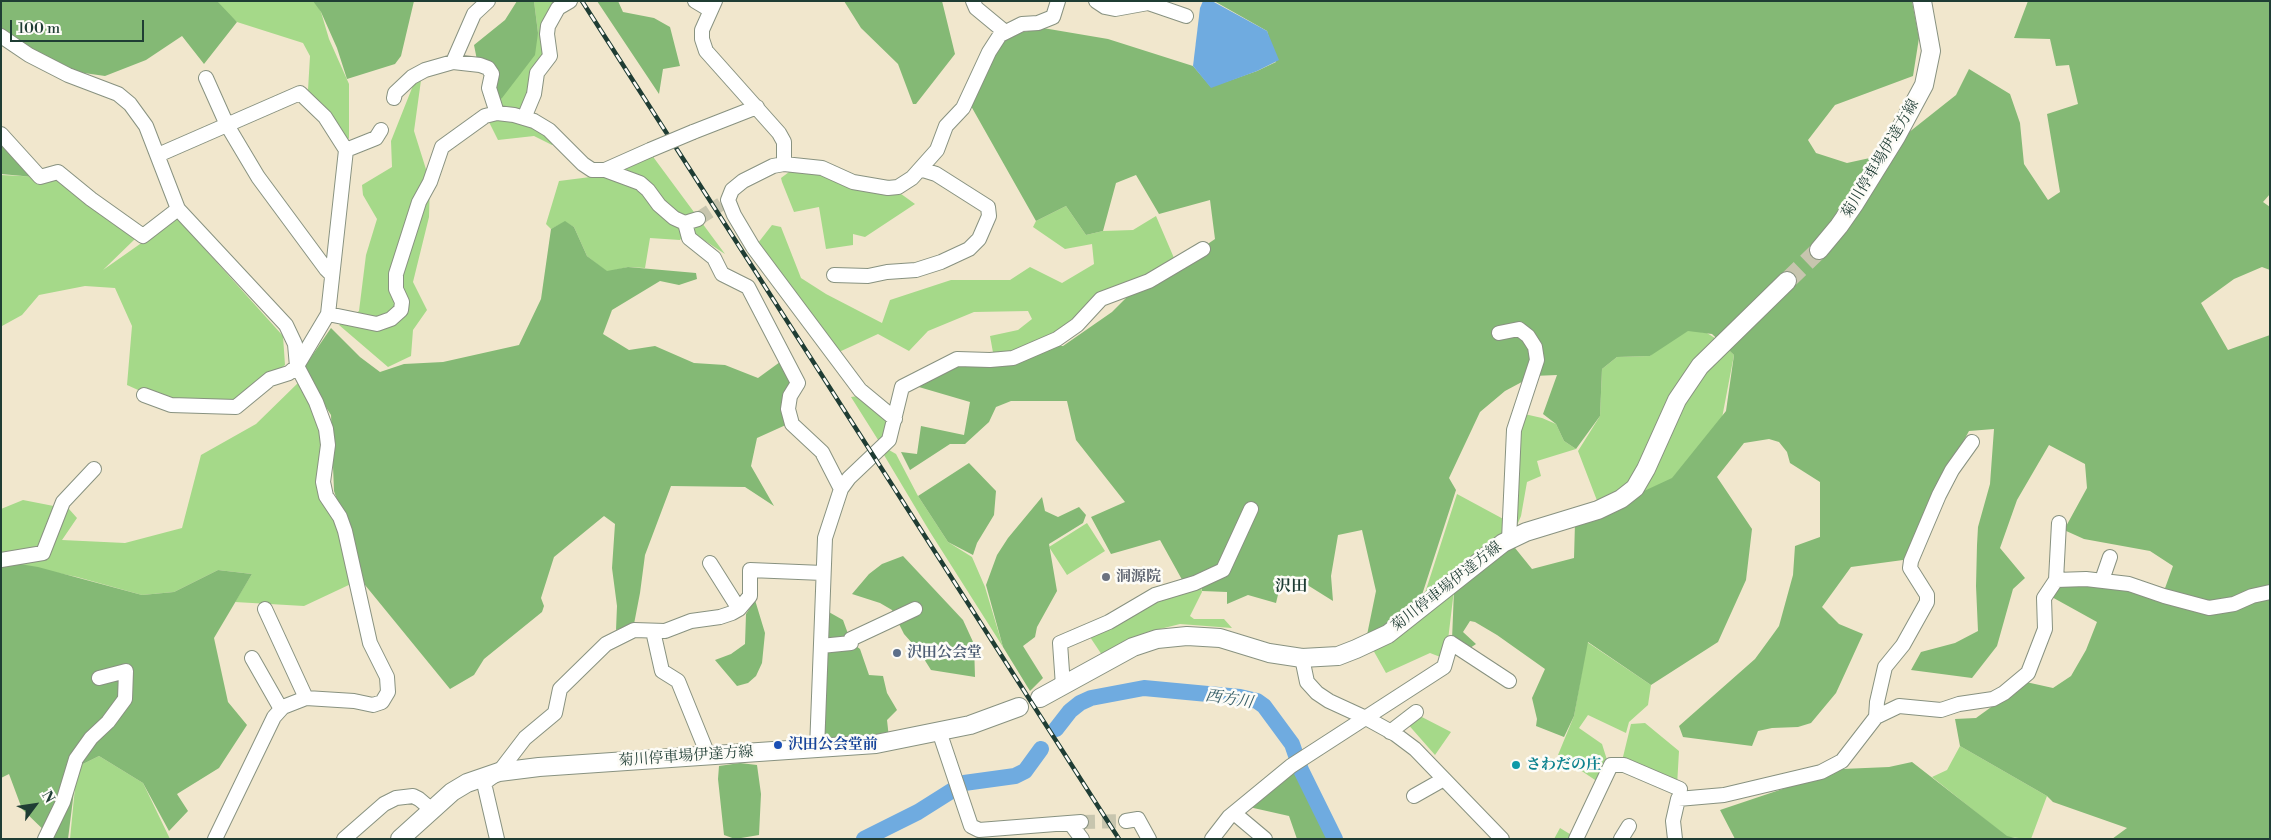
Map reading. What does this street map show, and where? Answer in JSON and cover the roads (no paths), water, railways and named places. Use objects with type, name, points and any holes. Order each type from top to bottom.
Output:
[{"type":"main road","name":"菊川停車場伊達方線","points":[[1819,250],[1840,226],[1855,203],[1896,137],[1924,85],[1931,51],[1922,1]]},
{"type":"main road","name":"菊川停車場伊達方線","points":[[1040,698],[1133,647],[1158,639],[1187,636],[1220,638],[1269,653],[1302,658],[1338,656],[1388,634],[1482,557],[1510,540],[1526,532],[1598,510],[1621,499],[1635,488],[1646,469],[1677,400],[1700,366],[1786,281]]},
{"type":"main road","name":"菊川停車場伊達方線","points":[[400,839],[452,792],[467,783],[499,772],[539,767],[876,744],[970,725],[1018,708]]},
{"type":"street","points":[[453,62],[474,14],[488,1]]},
{"type":"street","points":[[695,1],[713,6],[702,30],[702,39],[706,51],[757,107],[784,142],[784,164]]},
{"type":"street","points":[[973,1],[976,8],[1004,32]]},
{"type":"street","points":[[894,419],[860,390],[753,247],[724,202],[732,190],[743,181],[773,166],[784,164],[822,168],[853,182],[888,188],[898,187],[912,178],[937,150],[946,126],[963,108],[989,52],[1000,35],[1022,24],[1038,23],[1053,17],[1058,1]]},
{"type":"street","points":[[1096,1],[1105,7],[1115,9],[1148,3],[1186,16]]},
{"type":"street","points":[[524,118],[534,94],[537,73],[550,56],[546,34],[548,26],[564,5]]},
{"type":"street","points":[[1,36],[29,55],[68,75],[118,94],[130,104],[146,126],[178,209],[286,324],[294,344],[297,366],[316,402],[326,429],[328,445],[323,482],[326,496],[340,517],[345,531],[370,643],[387,677],[388,692],[382,702],[373,704],[354,700],[306,698],[296,700],[281,709],[274,717],[215,839]]},
{"type":"street","points":[[394,98],[395,93],[412,77],[425,70],[453,62],[480,65],[488,68],[492,74],[489,88],[497,113]]},
{"type":"street","points":[[206,78],[227,124],[258,177],[332,275]]},
{"type":"street","points":[[144,394],[171,405],[236,407],[270,379],[289,373],[297,366],[328,314],[346,150],[325,117],[300,93],[158,155]]},
{"type":"street","points":[[605,170],[757,107]]},
{"type":"street","points":[[328,314],[377,324],[391,319],[401,310],[402,302],[396,289],[396,274],[420,202],[430,182],[442,147],[485,116],[497,113],[534,121],[549,130],[583,164],[592,170],[605,170],[640,183],[659,205],[674,218],[692,221],[689,238],[714,258],[722,274],[748,287],[798,383],[790,396],[788,409],[792,424],[822,452],[841,489]]},
{"type":"street","points":[[346,150],[376,138],[381,130]]},
{"type":"street","points":[[1,134],[40,177],[58,172],[91,199],[143,236],[178,209]]},
{"type":"street","points":[[834,275],[868,276],[887,272],[916,270],[941,262],[969,249],[979,239],[989,216],[988,207],[936,174],[920,169]]},
{"type":"street","points":[[817,749],[825,538],[841,489],[849,478],[890,440],[902,387],[957,359],[990,360],[1012,358],[1057,339],[1077,325],[1101,299],[1149,281],[1203,249]]},
{"type":"street","points":[[1499,333],[1518,329],[1528,336],[1535,347],[1537,360],[1514,430],[1510,540]]},
{"type":"street","points":[[1876,717],[1877,702],[1886,668],[1903,645],[1927,602],[1927,595],[1910,568],[1911,561],[1939,495],[1952,470],[1972,442]]},
{"type":"street","points":[[1,560],[43,553],[63,502],[94,469]]},
{"type":"street","points":[[1063,686],[1060,643],[1109,622],[1155,595],[1216,575],[1223,570],[1251,509]]},
{"type":"street","points":[[1675,839],[1673,821],[1678,800],[1724,795],[1821,772],[1842,761],[1876,717],[1899,706],[1941,710],[1959,704],[1993,699],[2004,693],[2028,673],[2045,629],[2044,598],[2056,580],[2059,523]]},
{"type":"street","points":[[2102,580],[2110,557]]},
{"type":"street","points":[[710,563],[739,609]]},
{"type":"street","points":[[497,839],[484,783],[499,772],[525,738],[555,713],[560,689],[606,644],[634,630],[664,631],[691,622],[720,617],[739,609],[750,596],[750,570],[823,573]]},
{"type":"street","points":[[2056,580],[2102,580],[2129,584],[2208,608],[2228,605],[2270,592]]},
{"type":"street","points":[[265,609],[306,698]]},
{"type":"street","points":[[821,646],[852,637],[914,609]]},
{"type":"street","points":[[653,631],[662,671],[678,681],[708,755]]},
{"type":"street","points":[[852,637],[868,639]]},
{"type":"street","points":[[1212,839],[1216,831],[1234,813],[1291,766],[1444,667],[1451,643],[1509,681]]},
{"type":"street","points":[[252,658],[281,709]]},
{"type":"street","points":[[1302,658],[1307,682],[1316,693],[1366,718],[1415,749],[1502,839]]},
{"type":"street","points":[[45,839],[63,802],[76,759],[91,738],[108,722],[125,699],[126,671],[99,678]]},
{"type":"street","points":[[1390,732],[1416,712]]},
{"type":"street","points":[[939,731],[971,826],[979,830],[1075,822],[1082,839]]},
{"type":"street","points":[[1576,839],[1611,764],[1624,764],[1680,789]]},
{"type":"street","points":[[1414,796],[1444,779]]},
{"type":"street","points":[[344,839],[384,804],[396,798],[413,796],[432,810]]},
{"type":"street","points":[[1234,813],[1266,837]]},
{"type":"street","points":[[1126,821],[1138,819],[1149,839]]},
{"type":"street","points":[[1621,839],[1629,826]]},
{"type":"water","points":[[1203,1],[1212,1],[1267,31],[1279,60],[1257,71],[1211,88],[1193,66],[1200,8]]},
{"type":"waterway","name":"西方川","points":[[1056,729],[1070,711],[1080,703],[1091,698],[1144,688],[1240,697],[1257,701],[1264,706],[1292,744],[1301,770],[1335,839]]},
{"type":"waterway","name":"西方川","points":[[864,839],[918,812],[964,783],[1015,776],[1025,771],[1041,749]]},
{"type":"tunnel","points":[[698,219],[721,204]]},
{"type":"tunnel","points":[[1787,281],[1819,250]]},
{"type":"tunnel","points":[[1081,822],[1126,821]]},
{"type":"railway","points":[[582,1],[1119,839]]},
{"type":"place","name":"洞源院","points":[[1106,577]]},
{"type":"place","name":"沢田公会堂","points":[[897,653]]},
{"type":"place","name":"沢田公会堂前","points":[[778,745]]},
{"type":"place","name":"さわだの庄","points":[[1516,765]]},
{"type":"district","name":"沢田","points":[[1291,587]]}]
